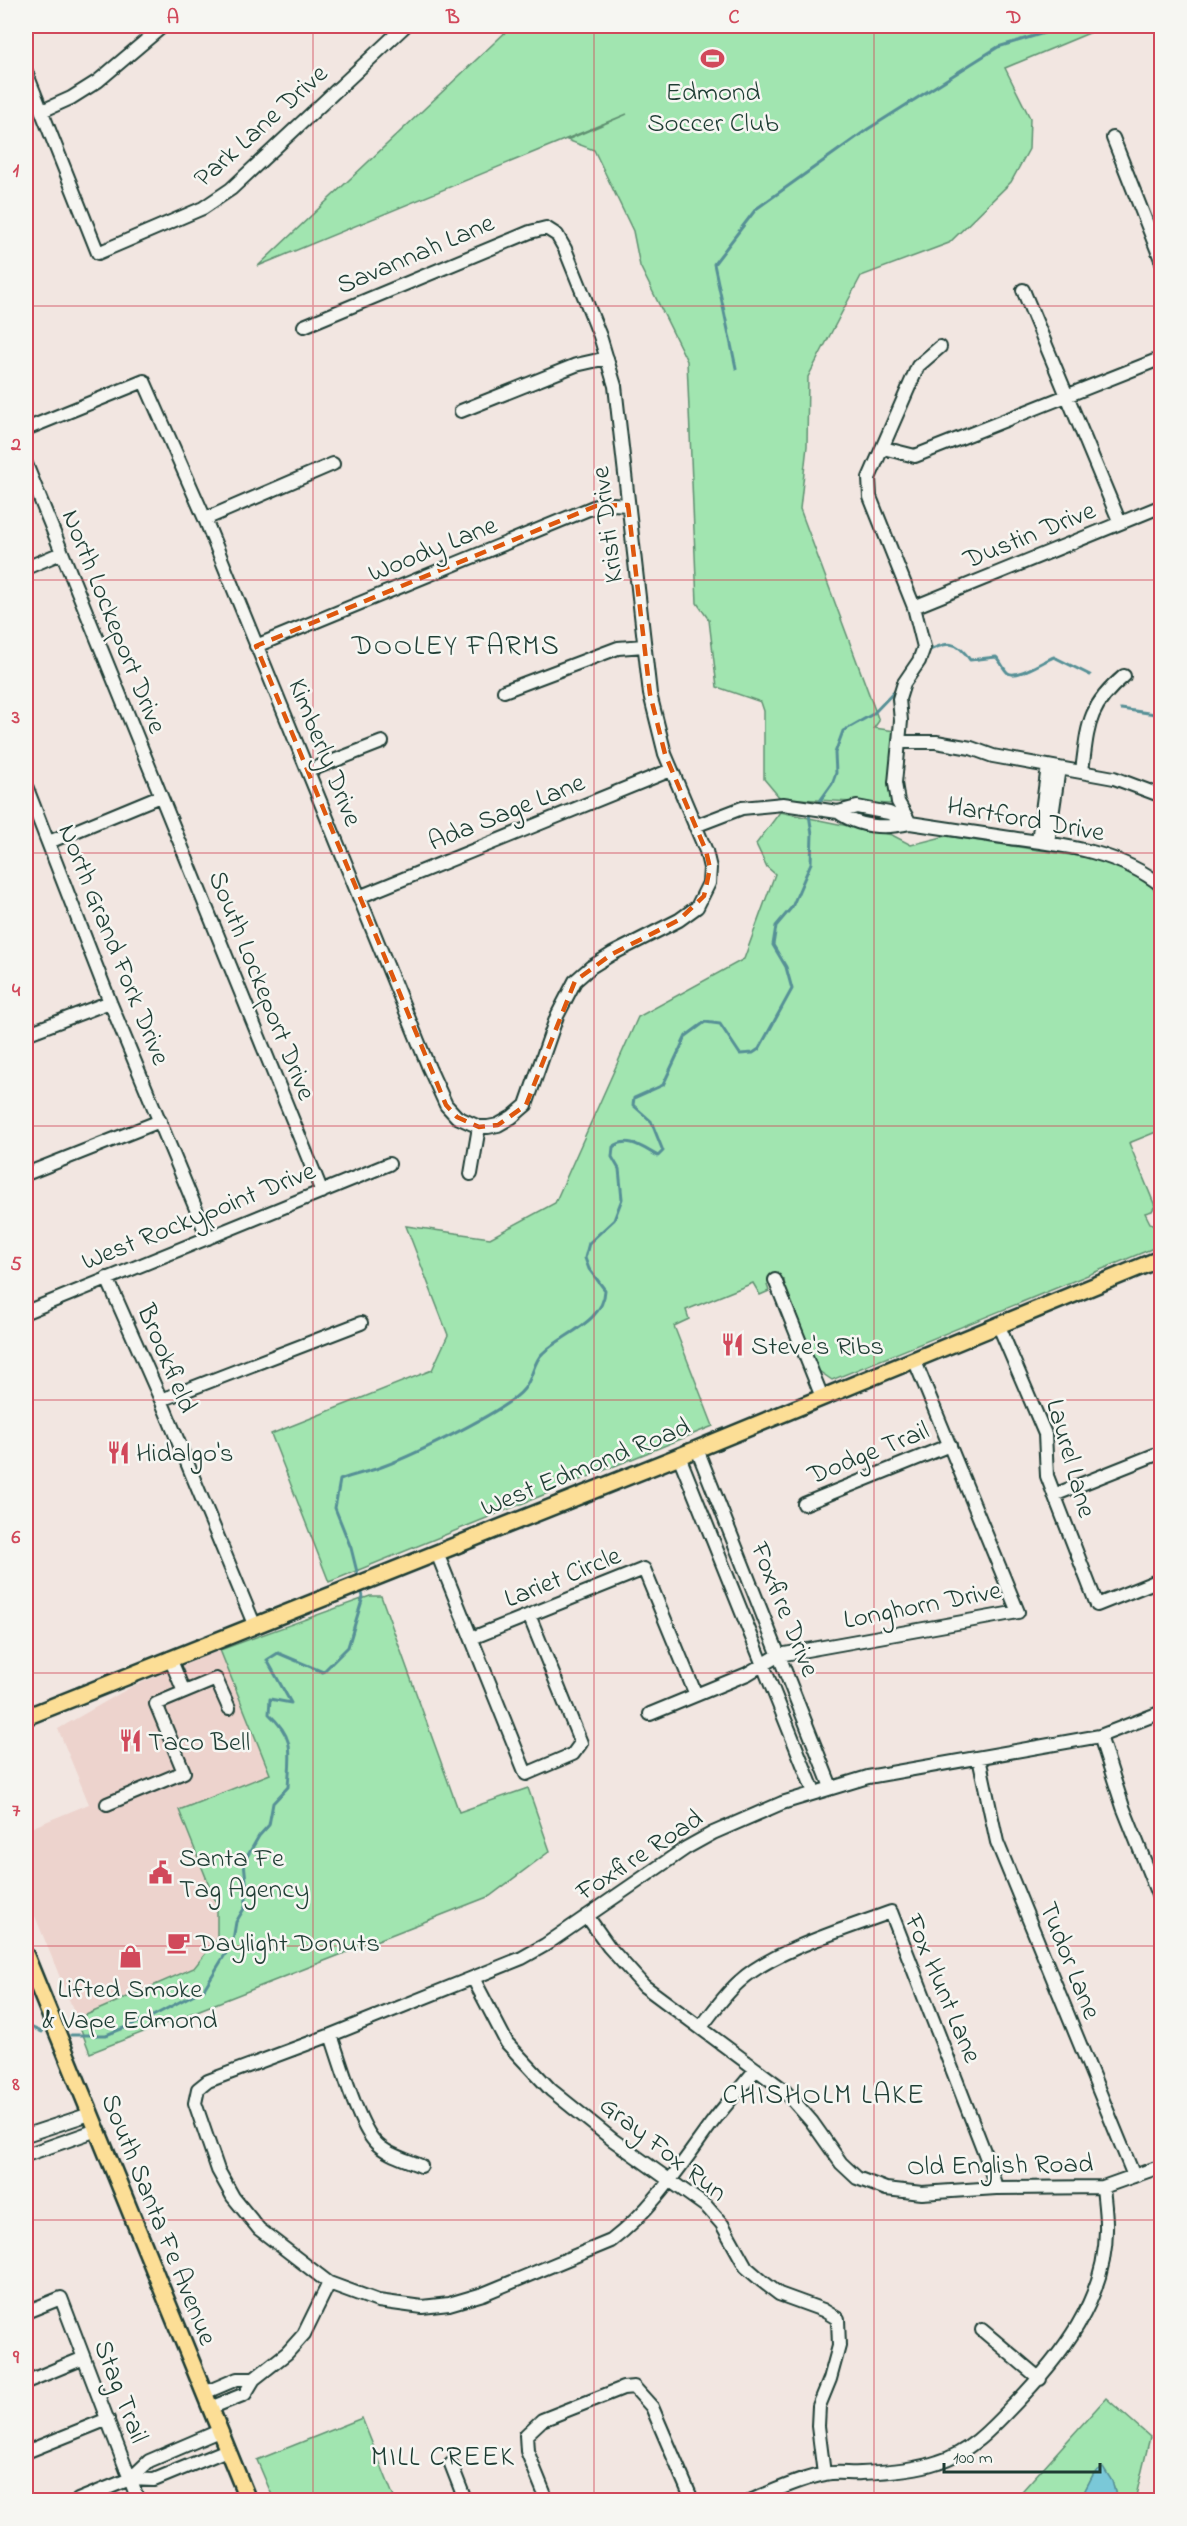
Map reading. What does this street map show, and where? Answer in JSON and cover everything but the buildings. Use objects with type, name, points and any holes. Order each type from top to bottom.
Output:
[{"type":"main road","name":"West Edmond Road","points":[[26,1717],[697,1449],[1161,1258]]},
{"type":"main road","name":"South Santa Fe Avenue","points":[[26,1956],[248,2500]]},
{"type":"street","points":[[26,72],[42,111],[71,98],[98,81],[163,26]]},
{"type":"street","name":"Park Lane Drive","points":[[42,111],[98,253],[203,208],[231,189],[405,26]]},
{"type":"street","points":[[1113,138],[1161,262]]},
{"type":"street","name":"Savannah Lane","points":[[303,326],[530,232],[546,228]]},
{"type":"street","name":"Kristi Drive","points":[[479,1127],[498,1125],[526,1105],[557,1016],[575,981],[591,967],[612,954],[679,920],[697,908],[709,883],[710,868],[671,770],[650,694],[615,386],[607,358],[565,249],[557,235],[546,228]]},
{"type":"street","points":[[1023,290],[1120,522]]},
{"type":"street","points":[[910,823],[898,802],[895,783],[900,742],[899,699],[904,683],[919,661],[924,647],[914,607],[870,497],[869,478],[918,366],[940,347]]},
{"type":"street","points":[[461,411],[576,365],[607,358]]},
{"type":"street","points":[[883,448],[915,456],[1161,358]]},
{"type":"street","name":"Kimberly Drive","points":[[26,429],[144,381],[205,519],[429,1068],[446,1105],[456,1117],[479,1127]]},
{"type":"street","name":"North Lockeport Drive","points":[[26,464],[160,796]]},
{"type":"street","points":[[205,519],[333,464]]},
{"type":"street","name":"Woody Lane","points":[[256,646],[596,506],[628,505]]},
{"type":"street","name":"Dustin Drive","points":[[914,607],[1161,506]]},
{"type":"street","points":[[26,568],[61,553]]},
{"type":"street","points":[[504,691],[618,648],[644,646]]},
{"type":"street","points":[[1082,771],[1093,711],[1104,693],[1124,676]]},
{"type":"street","points":[[308,771],[382,742]]},
{"type":"street","points":[[900,742],[936,742],[1082,771],[1114,778],[1161,796]]},
{"type":"street","points":[[1043,842],[1054,767]]},
{"type":"street","name":"Ada Sage Lane","points":[[358,897],[671,770]]},
{"type":"street","name":"North Grand Fork Drive","points":[[26,786],[111,1002],[208,1238]]},
{"type":"street","points":[[49,842],[160,796]]},
{"type":"street","name":"South Lockeport Drive","points":[[160,796],[322,1192]]},
{"type":"street","name":"Hartford Drive","points":[[695,826],[741,808],[762,805],[783,804],[838,812],[856,807],[889,813],[910,823],[1043,842],[1098,853],[1137,869],[1161,884]]},
{"type":"street","points":[[26,1034],[111,1002]]},
{"type":"street","points":[[26,1174],[160,1121]]},
{"type":"street","points":[[471,1174],[479,1127]]},
{"type":"street","name":"West Rockypoint Drive","points":[[26,1312],[389,1164]]},
{"type":"street","name":"Brookfield","points":[[107,1278],[161,1400],[254,1624]]},
{"type":"street","points":[[775,1280],[822,1397]]},
{"type":"street","points":[[161,1400],[361,1323]]},
{"type":"street","name":"Laurel Lane","points":[[998,1324],[1045,1434],[1047,1476],[1097,1605],[1161,1579]]},
{"type":"street","name":"Longhorn Drive","points":[[650,1714],[747,1674],[779,1655],[1018,1612],[914,1359]]},
{"type":"street","name":"Dodge Trail","points":[[804,1504],[950,1444]]},
{"type":"street","name":"Foxfire Drive","points":[[697,1449],[831,1787]]},
{"type":"street","points":[[1054,1495],[1161,1452]]},
{"type":"street","name":"Foxfire Drive","points":[[679,1456],[814,1792]]},
{"type":"street","points":[[437,1553],[526,1774],[573,1754],[581,1743],[529,1615]]},
{"type":"street","name":"Lariet Circle","points":[[472,1638],[644,1569],[696,1695]]},
{"type":"street","points":[[170,1658],[184,1692]]},
{"type":"street","points":[[107,1804],[184,1772],[156,1704],[216,1679],[229,1708]]},
{"type":"street","name":"Foxfire Road","points":[[329,2283],[259,2229],[233,2197],[218,2170],[195,2103],[198,2089],[208,2081],[522,1958],[686,1848],[713,1833],[814,1792],[868,1777],[1100,1736],[1161,1712]]},
{"type":"street","points":[[1100,1736],[1123,1807],[1161,1905]]},
{"type":"street","name":"Tudor Lane","points":[[979,1758],[997,1842],[1134,2176]]},
{"type":"street","name":"Fox Hunt Lane","points":[[701,2027],[739,1982],[752,1971],[774,1959],[891,1912],[989,2164],[996,2188]]},
{"type":"street","name":"Old English Road","points":[[587,1916],[609,1947],[644,1986],[784,2091],[812,2122],[841,2163],[857,2178],[886,2189],[922,2193],[996,2188],[1103,2187],[1161,2166]]},
{"type":"street","name":"Gray Fox Run","points":[[473,1978],[507,2043],[550,2090],[613,2140],[707,2207],[722,2224],[746,2267],[762,2281],[779,2294],[823,2310],[838,2319],[839,2346],[830,2379],[819,2406],[818,2426],[824,2474]]},
{"type":"street","points":[[330,2035],[363,2123],[375,2142],[390,2154],[421,2166]]},
{"type":"street","points":[[210,2408],[245,2394],[254,2379],[287,2354],[304,2334],[329,2283],[378,2301],[422,2307],[449,2304],[483,2294],[611,2241],[629,2227],[672,2180],[713,2122],[756,2070]]},
{"type":"street","points":[[26,2136],[90,2114]]},
{"type":"street","points":[[47,2128],[61,2144]]},
{"type":"street","points":[[26,2155],[97,2130]]},
{"type":"street","points":[[752,2500],[824,2474],[860,2473],[939,2462],[963,2451],[983,2436],[1040,2379],[1066,2345],[1086,2312],[1098,2279],[1106,2225],[1103,2187]]},
{"type":"street","name":"Stag Trail","points":[[26,2312],[61,2298],[138,2500]]},
{"type":"street","points":[[982,2330],[1040,2379]]},
{"type":"street","points":[[26,2382],[84,2358]]},
{"type":"street","points":[[204,2393],[237,2379],[254,2379]]},
{"type":"street","points":[[547,2500],[527,2451],[526,2435],[542,2420],[623,2388],[634,2387],[652,2407],[692,2500]]},
{"type":"street","points":[[26,2452],[108,2419]]},
{"type":"street","points":[[78,2500],[129,2479],[149,2461],[219,2431]]},
{"type":"street","points":[[180,2448],[187,2466]]},
{"type":"street","points":[[129,2479],[154,2480],[227,2450]]},
{"type":"street","points":[[451,2464],[465,2500]]},
{"type":"highlighted area","points":[[628,505],[650,694],[665,754],[706,851],[710,868],[704,896],[679,920],[612,954],[575,981],[526,1105],[498,1125],[479,1127],[457,1117],[446,1105],[256,646],[596,506]]},
{"type":"shaded area","points":[[220,1650],[270,1774],[179,1810],[217,1905],[217,1939],[194,1968],[77,2019],[26,1894],[26,1830],[89,1804],[58,1729],[131,1687]]},
{"type":"green space","points":[[512,26],[1106,26],[1005,68],[1030,118],[1029,149],[1011,182],[949,243],[861,276],[808,377],[807,446],[800,509],[879,721],[874,728],[895,731],[892,802],[889,804],[780,798],[764,779],[764,711],[761,702],[717,687],[709,620],[697,603],[687,361],[640,266],[633,231],[594,150],[567,140],[627,114],[258,266]]},
{"type":"green space","points":[[780,812],[892,835],[911,845],[946,836],[1097,859],[1147,880],[1161,896],[1161,1130],[1129,1143],[1155,1206],[1152,1211],[1145,1213],[1150,1223],[1156,1225],[1161,1245],[832,1380],[816,1369],[785,1289],[784,1279],[767,1285],[769,1291],[760,1295],[753,1283],[686,1310],[689,1319],[674,1326],[713,1426],[329,1582],[271,1434],[432,1370],[448,1335],[406,1226],[490,1238],[555,1203],[638,1017],[744,959],[775,874],[767,867],[756,844]]},
{"type":"green space","points":[[370,1596],[381,1596],[459,1812],[528,1788],[550,1851],[490,1896],[90,2053],[77,2019],[194,1968],[217,1939],[217,1905],[179,1810],[270,1774],[220,1650]]},
{"type":"green space","points":[[1106,2398],[1150,2437],[1135,2500],[1117,2500],[1112,2481],[1094,2473],[1080,2500],[1014,2500]]},
{"type":"green space","points":[[362,2418],[395,2500],[274,2500],[257,2460]]},
{"type":"water","points":[[1103,2467],[1112,2481],[1117,2500],[1080,2500],[1094,2473]]},
{"type":"waterway","points":[[736,368],[714,264],[756,209],[868,129],[998,47],[1067,26]]},
{"type":"waterway","points":[[926,652],[951,644],[961,649],[970,660],[996,657],[1006,671],[1012,674],[1024,672],[1054,657],[1090,675]]},
{"type":"waterway","points":[[817,805],[832,784],[836,773],[835,753],[843,731],[873,714],[897,689]]},
{"type":"waterway","points":[[1121,709],[1162,715]]},
{"type":"waterway","points":[[359,1580],[351,1548],[335,1508],[340,1480],[379,1468],[436,1443],[480,1420],[524,1389],[540,1356],[590,1319],[598,1311],[603,1301],[605,1290],[589,1269],[585,1258],[589,1243],[614,1220],[622,1199],[619,1169],[612,1157],[613,1147],[625,1142],[642,1147],[658,1156],[663,1151],[651,1121],[633,1105],[634,1098],[663,1085],[686,1036],[705,1022],[720,1024],[740,1054],[753,1053],[759,1049],[792,989],[786,967],[773,945],[776,926],[792,907],[811,863],[812,834],[809,814],[811,812]]},
{"type":"waterway","points":[[71,2035],[106,2035],[149,2018],[204,1989],[233,1940],[236,1922],[245,1907],[247,1891],[244,1862],[259,1836],[269,1825],[273,1803],[288,1787],[290,1756],[287,1739],[284,1731],[269,1714],[270,1699],[291,1703],[267,1660],[278,1653],[323,1672],[348,1647],[363,1597],[361,1589]]},
{"type":"waterway","points":[[26,2025],[42,2032]]},
{"type":"place","name":"Edmond Soccer Club","points":[[713,59]]},
{"type":"place","name":"Steve's Ribs","points":[[733,1345]]},
{"type":"place","name":"Hidalgo's","points":[[118,1452]]},
{"type":"place","name":"Taco Bell","points":[[130,1741]]},
{"type":"place","name":"Santa Fe Tag Agency","points":[[161,1873]]},
{"type":"place","name":"Daylight Donuts","points":[[178,1942]]},
{"type":"place","name":"Lifted Smoke & Vape Edmond","points":[[130,1956]]},
{"type":"district","name":"DOOLEY FARMS","points":[[456,644]]},
{"type":"district","name":"CHISHOLM LAKE","points":[[824,2093]]},
{"type":"district","name":"MILL CREEK","points":[[443,2455]]}]
